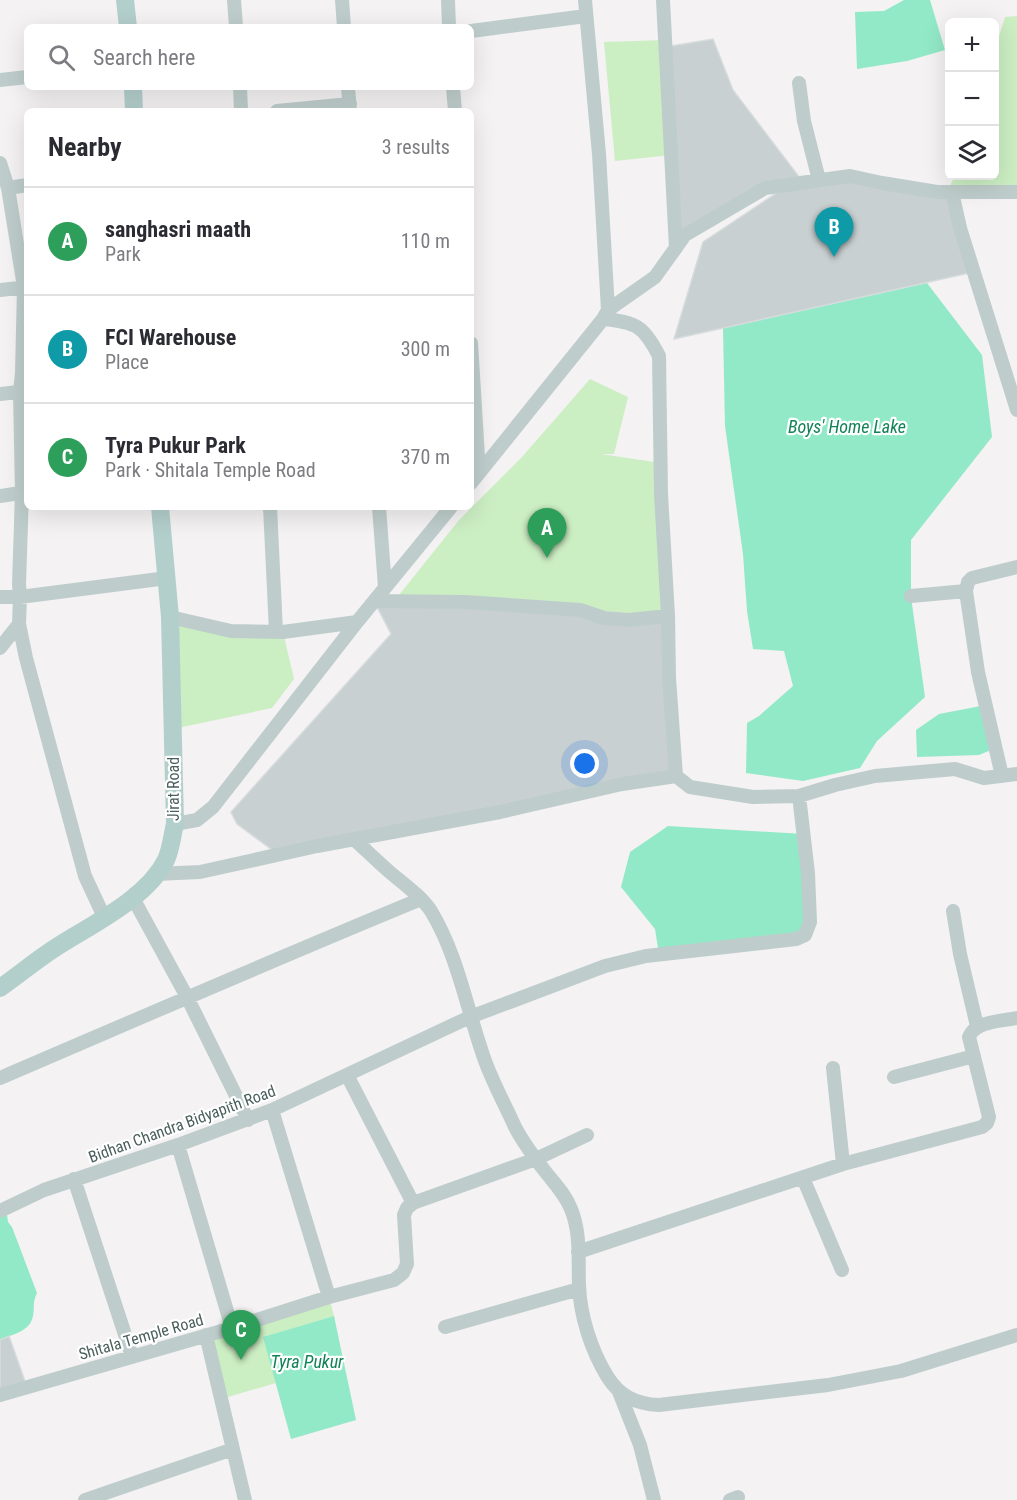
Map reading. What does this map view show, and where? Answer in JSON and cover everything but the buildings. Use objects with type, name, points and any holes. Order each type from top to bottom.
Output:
[{"type":"main road","points":[[125,0],[128,24]]},
{"type":"main road","points":[[133,90],[134,108]]},
{"type":"main road","name":"Jirat Road","points":[[0,988],[50,951],[133,898],[156,874],[168,854],[175,824],[170,617],[160,510]]},
{"type":"street","points":[[234,0],[236,24]]},
{"type":"street","points":[[342,0],[344,24]]},
{"type":"street","points":[[448,0],[449,24]]},
{"type":"street","points":[[585,0],[599,154],[606,314]]},
{"type":"street","points":[[663,0],[676,248]]},
{"type":"street","points":[[474,31],[586,16]]},
{"type":"street","points":[[0,80],[24,77]]},
{"type":"street","points":[[799,83],[804,121],[819,180]]},
{"type":"street","points":[[240,90],[241,108]]},
{"type":"street","points":[[348,90],[350,108]]},
{"type":"street","points":[[453,90],[455,108]]},
{"type":"street","points":[[0,163],[24,282]]},
{"type":"street","points":[[475,478],[606,314],[655,277],[686,235],[765,188],[850,176],[882,183],[952,192],[1017,192]]},
{"type":"street","points":[[5,181],[24,184]]},
{"type":"street","points":[[952,192],[960,228],[1017,410]]},
{"type":"street","points":[[0,290],[24,287]]},
{"type":"street","points":[[606,314],[627,321],[641,330],[651,340],[659,356],[661,494],[676,776]]},
{"type":"street","points":[[24,316],[22,373],[24,493],[19,624],[26,658],[85,876],[104,917]]},
{"type":"street","points":[[0,394],[23,392]]},
{"type":"street","points":[[474,444],[475,478]]},
{"type":"street","points":[[0,496],[24,493]]},
{"type":"street","points":[[270,510],[276,631]]},
{"type":"street","points":[[379,510],[385,587]]},
{"type":"street","points":[[175,824],[197,820],[213,807],[357,622],[449,510]]},
{"type":"street","points":[[1002,776],[978,672],[966,591],[968,582],[972,578],[1017,567]]},
{"type":"street","points":[[0,597],[20,597],[167,578]]},
{"type":"street","points":[[910,597],[966,591]]},
{"type":"street","points":[[374,601],[476,603],[580,610],[604,618],[629,620],[668,616]]},
{"type":"street","points":[[170,617],[231,631],[276,631],[357,622]]},
{"type":"street","points":[[0,648],[19,624]]},
{"type":"street","points":[[156,874],[200,872],[317,846],[500,812],[622,784],[676,776],[690,787],[753,797],[800,796],[875,776],[955,769],[984,778],[1017,774]]},
{"type":"street","name":"Bidhan Chandra Bidyapith Road","points":[[0,1210],[74,1179],[248,1120],[470,1017],[626,959],[796,939],[805,935],[810,922],[808,873],[800,796]]},
{"type":"street","points":[[355,840],[421,899],[431,911],[456,968],[489,1070],[517,1130],[536,1159],[563,1192],[571,1209],[577,1230],[579,1289],[592,1346],[607,1376],[619,1392],[640,1445],[654,1500]]},
{"type":"street","points":[[133,898],[187,997],[248,1120]]},
{"type":"street","points":[[0,1078],[421,899]]},
{"type":"street","points":[[578,1252],[843,1164],[982,1127],[987,1123],[988,1112],[969,1037],[976,1026],[953,911]]},
{"type":"street","points":[[976,1026],[1017,1018]]},
{"type":"street","points":[[894,1077],[974,1056]]},
{"type":"street","points":[[833,1068],[843,1164]]},
{"type":"street","points":[[347,1075],[413,1203],[536,1159],[586,1134]]},
{"type":"street","points":[[272,1110],[329,1297]]},
{"type":"street","points":[[177,1145],[232,1328]]},
{"type":"street","points":[[803,1178],[842,1270]]},
{"type":"street","points":[[74,1179],[132,1356]]},
{"type":"street","name":"Shitala Temple Road","points":[[0,1395],[232,1328],[329,1297],[394,1280],[403,1273],[407,1264],[404,1215],[413,1203]]},
{"type":"street","points":[[445,1327],[579,1289]]},
{"type":"street","points":[[206,1335],[245,1500]]},
{"type":"street","points":[[619,1392],[630,1400],[659,1405],[828,1385],[901,1371],[1017,1335]]},
{"type":"street","points":[[85,1500],[233,1449]]},
{"type":"shaded area","points":[[1017,16],[1017,186],[950,187],[953,180],[999,180],[999,36],[1005,17]]},
{"type":"shaded area","points":[[665,40],[671,155],[615,161],[604,42]]},
{"type":"shaded area","points":[[590,379],[628,397],[614,454],[601,454],[661,463],[668,616],[399,595],[459,520],[469,510],[474,510],[474,505],[522,457]]},
{"type":"shaded area","points":[[170,617],[283,632],[294,679],[272,708],[173,729]]},
{"type":"shaded area","points":[[329,1297],[334,1316],[264,1337],[276,1383],[221,1399],[206,1335]]},
{"type":"water","points":[[904,0],[930,0],[945,50],[907,61],[857,69],[855,12],[884,11]]},
{"type":"water","name":"Boys' Home Lake","points":[[927,283],[982,355],[992,437],[911,540],[911,597],[925,697],[877,741],[860,768],[803,781],[746,773],[747,723],[759,716],[793,686],[784,651],[753,649],[747,611],[743,554],[725,426],[723,328]]},
{"type":"water","points":[[986,705],[996,748],[979,755],[917,757],[916,730],[939,714]]},
{"type":"water","points":[[668,826],[804,834],[805,935],[659,954],[655,929],[621,887],[630,852]]},
{"type":"water","points":[[6,1207],[8,1222],[12,1227],[37,1293],[33,1316],[28,1326],[0,1340],[0,1211]]},
{"type":"water","name":"Tyra Pukur","points":[[334,1316],[356,1420],[291,1439],[263,1337]]},
{"type":"place","name":"FCI Warehouse","points":[[834,257]]},
{"type":"place","name":"sanghasri maath","points":[[547,558]]},
{"type":"place","name":"Tyra Pukur Park","points":[[241,1360]]}]
